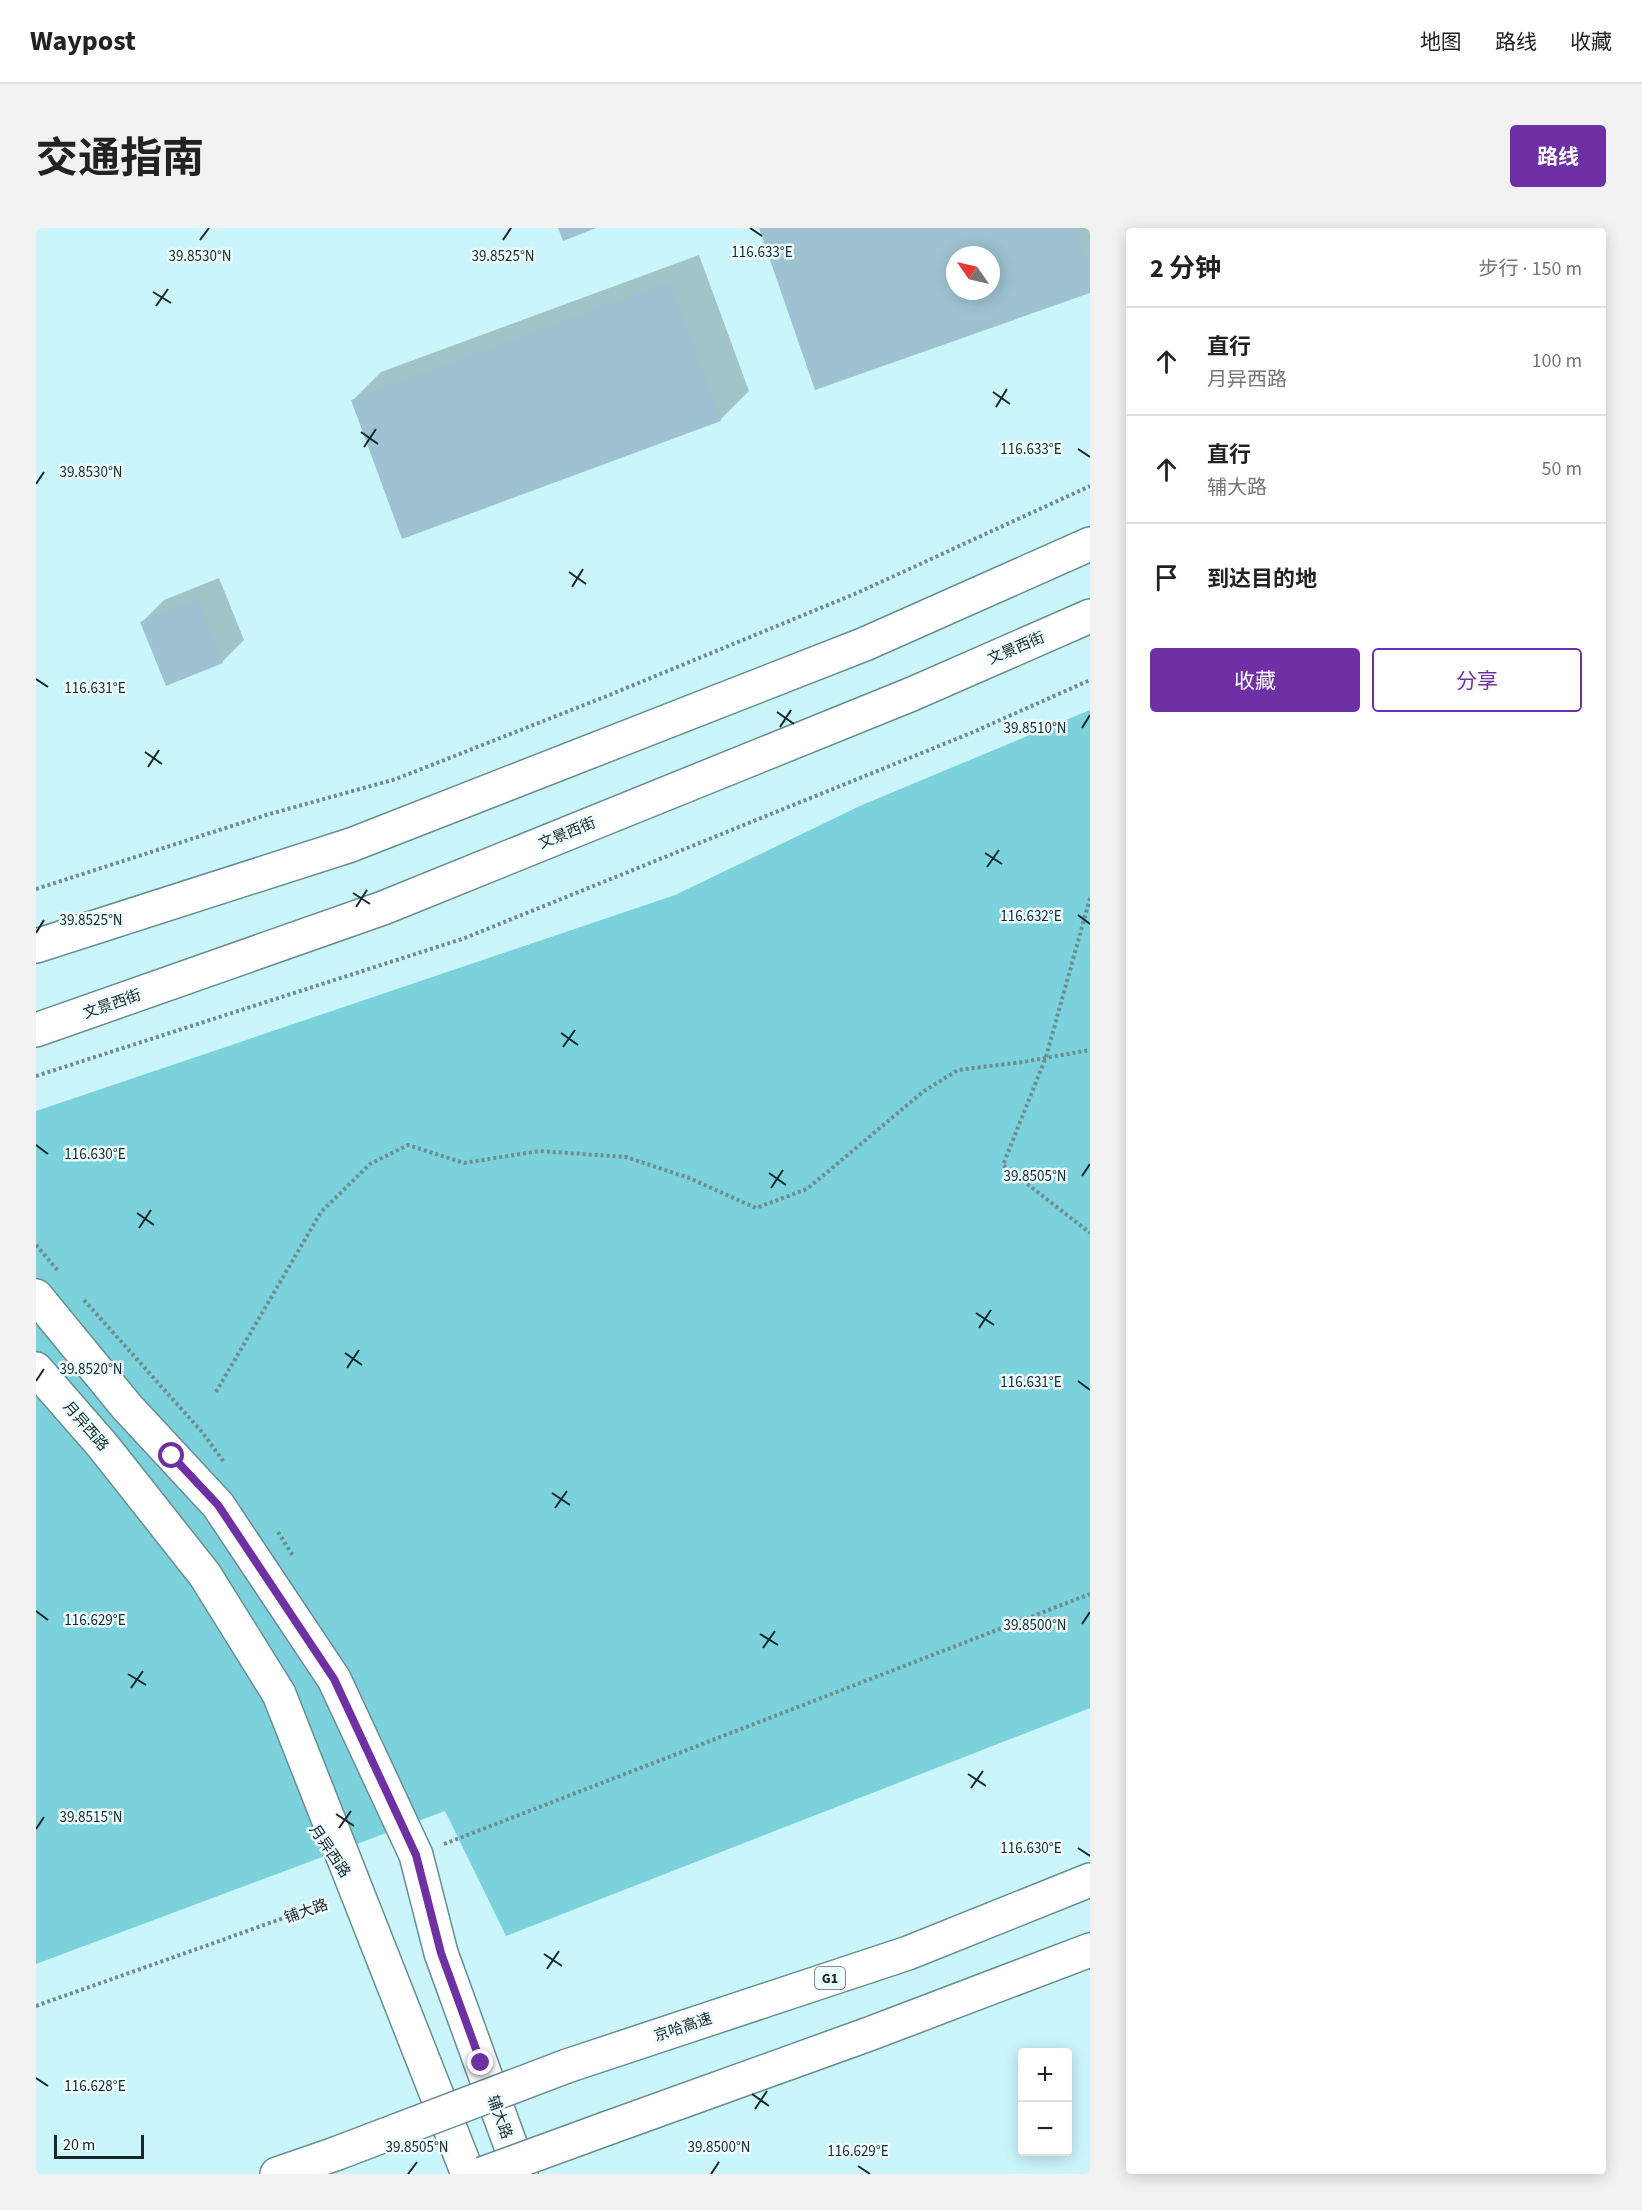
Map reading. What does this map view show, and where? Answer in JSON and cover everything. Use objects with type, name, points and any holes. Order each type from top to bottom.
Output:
[{"type":"main road","points":[[36,946],[351,845],[865,644],[1090,544]]},
{"type":"main road","name":"文景西街","points":[[36,1030],[383,908],[912,694],[1090,616]]},
{"type":"main road","points":[[36,1296],[127,1407],[218,1505],[334,1679],[416,1855]]},
{"type":"main road","name":"月异西路","points":[[36,1369],[103,1446],[205,1575],[273,1684],[358,1892]]},
{"type":"main road","name":"辅大路","points":[[416,1855],[441,1953],[521,2174]]},
{"type":"main road","name":"京哈高速","points":[[277,2174],[567,2066],[908,1953],[1090,1880]]},
{"type":"main road","points":[[358,1892],[468,2174]]},
{"type":"main road","points":[[482,2174],[868,2034],[1090,1950]]},
{"type":"path","points":[[36,889],[266,815],[396,779],[607,696],[857,593],[1090,486]]},
{"type":"path","points":[[36,1076],[465,938],[971,733],[1090,680]]},
{"type":"path","points":[[1090,898],[1046,1057],[1003,1165],[1090,1233]]},
{"type":"path","points":[[216,1392],[321,1212],[370,1164],[408,1145],[464,1163],[538,1151],[626,1158],[689,1178],[756,1208],[807,1189],[924,1091],[958,1070],[1023,1062],[1090,1050]]},
{"type":"path","points":[[416,1855],[1090,1594]]},
{"type":"path","name":"铺大路","points":[[36,2006],[358,1892]]},
{"type":"shaded area","points":[[1090,710],[1090,1708],[506,1936],[445,1811],[36,1964],[36,1111],[675,895],[862,805]]},
{"type":"building","points":[[558,228],[596,228],[563,241]]},
{"type":"building","points":[[759,228],[1075,228],[1090,271],[1090,293],[815,390]]},
{"type":"building","points":[[670,282],[721,421],[402,539],[351,400]]},
{"type":"building","points":[[197,599],[223,663],[166,686],[140,622]]},
{"type":"route","points":[[172,1456],[218,1505],[334,1679],[416,1855],[441,1953],[481,2063]]}]
